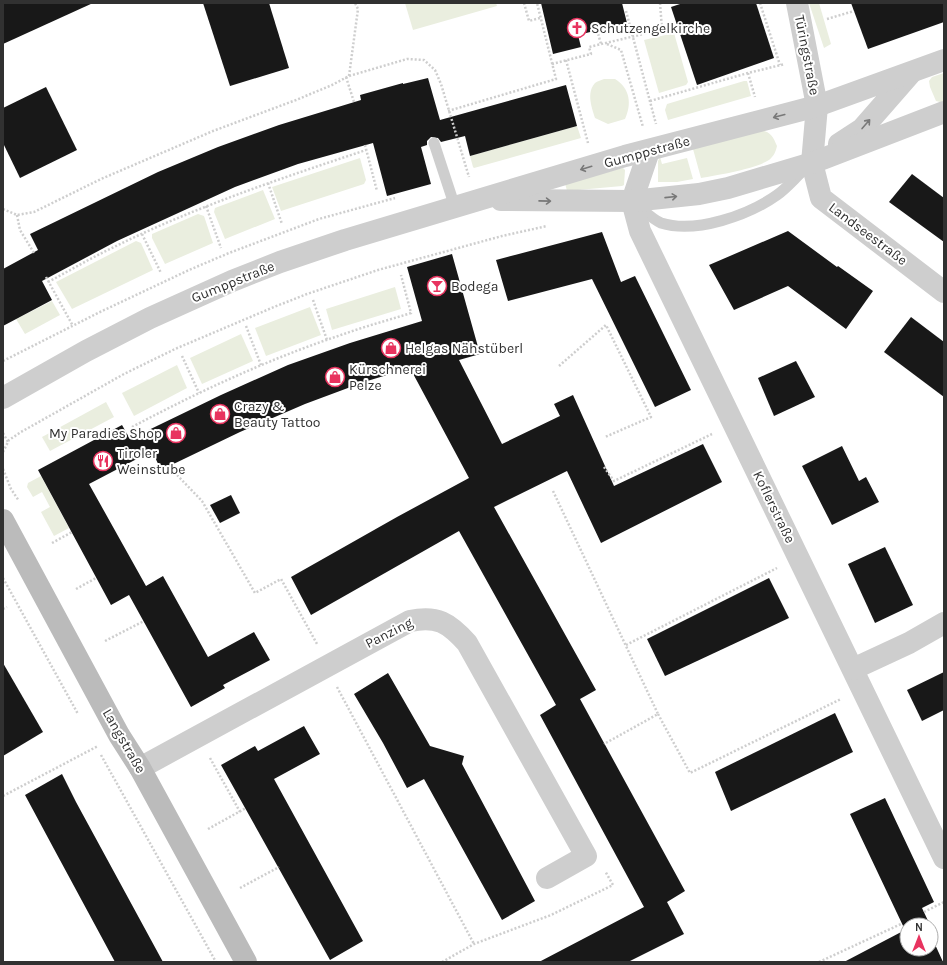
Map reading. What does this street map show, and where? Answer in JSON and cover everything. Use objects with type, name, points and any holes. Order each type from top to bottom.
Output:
[{"type":"street","name":"Türingstraße","points":[[797,3],[817,106]]},
{"type":"street","name":"Gumppstraße","points":[[3,398],[86,351],[150,318],[238,278],[345,240],[478,200],[649,151],[817,106],[944,60]]},
{"type":"street","name":"Gumppstraße","points":[[812,163],[862,129],[911,73]]},
{"type":"street","points":[[812,163],[817,106]]},
{"type":"street","name":"Gumppstraße","points":[[478,200],[632,201],[699,194],[728,188],[812,163],[944,112]]},
{"type":"street","points":[[632,201],[649,151]]},
{"type":"street","name":"Landseestraße","points":[[812,163],[821,198],[944,292]]},
{"type":"street","name":"Koflerstraße","points":[[632,201],[640,231],[944,858]]},
{"type":"street","name":"Langstraße","points":[[3,520],[119,735],[140,768],[246,962]]},
{"type":"street","name":"Panzing","points":[[140,768],[410,620],[429,618],[439,620],[448,625],[468,642],[586,856]]},
{"type":"street","points":[[853,669],[908,643],[944,623]]},
{"type":"street","points":[[546,878],[586,856]]},
{"type":"lane","points":[[434,143],[455,207]]},
{"type":"lane","points":[[632,201],[660,223],[684,226],[718,223],[753,208],[777,195],[812,163]]},
{"type":"path","points":[[354,102],[348,76],[358,9],[355,3]]},
{"type":"path","points":[[524,3],[529,21],[540,18]]},
{"type":"path","points":[[448,111],[556,79],[537,3]]},
{"type":"path","points":[[660,3],[662,29]]},
{"type":"path","points":[[760,3],[780,65]]},
{"type":"path","points":[[626,11],[656,123]]},
{"type":"path","points":[[827,19],[854,11]]},
{"type":"path","points":[[552,64],[591,54],[589,47],[677,26]]},
{"type":"path","points":[[597,30],[601,44]]},
{"type":"path","points":[[606,43],[621,50],[649,151]]},
{"type":"path","points":[[3,209],[17,215],[34,212],[101,178],[213,131],[304,97],[332,85],[348,76],[407,59],[424,60],[435,70],[469,177]]},
{"type":"path","points":[[566,60],[588,144]]},
{"type":"path","points":[[650,101],[703,84],[787,64]]},
{"type":"path","points":[[748,73],[754,95]]},
{"type":"path","points":[[365,145],[377,191]]},
{"type":"path","points":[[48,282],[110,249],[206,206],[268,183],[366,150]]},
{"type":"path","points":[[268,183],[282,224]]},
{"type":"path","points":[[206,206],[221,248]]},
{"type":"path","points":[[17,215],[20,230],[34,253]]},
{"type":"path","points":[[3,452],[8,442],[21,432],[124,374],[175,349],[274,306],[378,270],[502,236],[553,225]]},
{"type":"path","points":[[142,234],[161,273]]},
{"type":"path","points":[[132,427],[199,393],[261,365],[327,340],[411,313],[400,275]]},
{"type":"path","points":[[46,277],[86,351]]},
{"type":"path","points":[[313,300],[327,340]]},
{"type":"path","points":[[559,366],[606,325],[651,417],[605,437]]},
{"type":"path","points":[[246,326],[261,365]]},
{"type":"path","points":[[182,356],[199,393]]},
{"type":"path","points":[[604,467],[614,481],[734,424]]},
{"type":"path","points":[[3,433],[8,442]]},
{"type":"path","points":[[177,475],[202,501],[255,593],[281,579],[474,944]]},
{"type":"path","points":[[553,491],[658,714],[690,773],[862,689]]},
{"type":"path","points":[[52,543],[72,532]]},
{"type":"path","points":[[626,645],[798,557]]},
{"type":"path","points":[[3,578],[82,720]]},
{"type":"path","points":[[76,589],[96,578]]},
{"type":"path","points":[[3,609],[7,606]]},
{"type":"path","points":[[106,641],[144,621]]},
{"type":"path","points":[[604,744],[658,714]]},
{"type":"path","points":[[3,796],[119,735]]},
{"type":"path","points":[[92,740],[216,962]]},
{"type":"path","points":[[208,754],[240,812]]},
{"type":"path","points":[[208,829],[246,808]]},
{"type":"path","points":[[442,962],[474,944],[551,915],[613,885],[599,860],[586,856]]},
{"type":"path","points":[[240,888],[279,867]]},
{"type":"path","points":[[924,912],[944,902]]},
{"type":"path","points":[[819,962],[899,925]]},
{"type":"shaded area","points":[[405,3],[496,3],[497,6],[413,30]]},
{"type":"shaded area","points":[[809,3],[819,3],[831,44],[824,48]]},
{"type":"shaded area","points":[[674,33],[688,82],[686,85],[659,93],[644,40]]},
{"type":"shaded area","points":[[944,73],[944,103],[936,101],[929,81],[932,77]]},
{"type":"shaded area","points":[[604,79],[615,79],[620,83],[627,92],[629,102],[625,119],[608,124],[595,118],[590,100],[592,87],[596,82]]},
{"type":"shaded area","points":[[747,81],[751,96],[668,120],[665,110],[667,104]]},
{"type":"shaded area","points":[[577,126],[581,138],[474,168],[473,167],[470,156]]},
{"type":"shaded area","points":[[759,130],[771,135],[777,146],[769,160],[746,169],[701,178],[693,149]]},
{"type":"shaded area","points":[[660,157],[662,164],[687,158],[693,179],[677,182],[658,182],[658,161]]},
{"type":"shaded area","points":[[360,158],[366,180],[364,184],[281,211],[272,187]]},
{"type":"shaded area","points":[[623,168],[625,170],[624,185],[622,186],[567,191],[565,183]]},
{"type":"shaded area","points":[[263,190],[275,219],[225,239],[214,212],[215,208]]},
{"type":"shaded area","points":[[198,214],[204,216],[213,243],[165,264],[152,238],[152,234]]},
{"type":"shaded area","points":[[136,241],[141,243],[153,270],[72,309],[56,282]]},
{"type":"shaded area","points":[[395,287],[401,309],[332,330],[326,309]]},
{"type":"shaded area","points":[[52,301],[60,315],[25,334],[16,319]]},
{"type":"shaded area","points":[[310,307],[321,335],[266,356],[255,328]]},
{"type":"shaded area","points":[[241,334],[253,361],[202,384],[190,358]]},
{"type":"shaded area","points":[[177,365],[187,388],[134,416],[122,393]]},
{"type":"shaded area","points":[[106,402],[114,417],[50,451],[42,437]]},
{"type":"shaded area","points":[[41,476],[69,528],[54,536],[41,512],[50,507],[42,492],[33,497],[27,487],[28,483]]},
{"type":"building","points":[[3,3],[93,3],[3,44]]},
{"type":"building","points":[[203,3],[269,3],[289,68],[230,86]]},
{"type":"building","name":"Schutzengelkirche","points":[[541,3],[622,3],[627,23],[578,35],[581,47],[553,54]]},
{"type":"building","points":[[683,3],[756,3],[774,58],[697,85],[671,7]]},
{"type":"building","points":[[851,3],[944,3],[944,22],[868,49]]},
{"type":"building","points":[[428,78],[440,120],[566,85],[577,126],[470,156],[465,136],[441,142],[438,138],[431,137],[427,141],[427,145],[421,147],[431,184],[387,196],[373,143],[298,164],[235,187],[117,241],[42,281],[52,300],[3,326],[3,269],[38,250],[30,234],[158,172],[218,147],[279,125],[361,100],[360,95],[403,83]]},
{"type":"building","points":[[46,87],[77,150],[20,178],[3,143],[3,108]]},
{"type":"building","points":[[912,174],[944,198],[944,242],[889,202]]},
{"type":"building","points":[[788,231],[873,291],[846,329],[788,286],[734,310],[709,265]]},
{"type":"building","points":[[602,232],[621,282],[635,276],[691,390],[655,407],[592,279],[508,301],[496,260]]},
{"type":"building","points":[[452,254],[480,354],[459,360],[502,444],[560,416],[554,404],[573,395],[614,486],[703,444],[722,482],[601,543],[567,471],[494,507],[596,690],[580,699],[685,891],[667,902],[684,934],[628,962],[539,962],[644,907],[540,715],[556,705],[459,531],[311,615],[291,577],[469,478],[410,368],[364,382],[305,404],[240,432],[161,470],[152,451],[89,484],[146,586],[163,576],[208,657],[254,632],[270,660],[223,685],[225,688],[191,707],[129,595],[111,605],[38,470],[122,425],[130,439],[221,395],[288,365],[350,343],[422,321],[407,267]]},
{"type":"building","points":[[911,317],[944,342],[944,397],[884,352]]},
{"type":"building","points":[[796,361],[815,397],[774,416],[758,378]]},
{"type":"building","points":[[842,446],[859,481],[866,477],[879,502],[832,525],[802,466]]},
{"type":"building","points":[[231,495],[240,513],[220,523],[210,505]]},
{"type":"building","points":[[885,547],[913,605],[875,623],[848,564]]},
{"type":"building","points":[[769,578],[789,618],[665,676],[647,639]]},
{"type":"building","points":[[3,663],[43,732],[3,756]]},
{"type":"building","points":[[944,672],[944,710],[922,721],[907,690]]},
{"type":"building","points":[[388,673],[430,746],[464,756],[462,764],[535,901],[502,920],[424,779],[407,788],[354,694]]},
{"type":"building","points":[[835,713],[853,752],[731,811],[715,772]]},
{"type":"building","points":[[304,726],[320,754],[274,779],[363,941],[330,960],[221,765],[255,746],[258,751]]},
{"type":"building","points":[[62,774],[163,962],[115,962],[54,849],[25,795]]},
{"type":"building","points":[[885,798],[934,902],[922,908],[926,917],[899,917],[850,814]]},
{"type":"building","points":[[899,933],[899,957],[939,957],[939,953],[943,962],[844,962]]},
{"type":"place","name":"Schutzengelkirche","points":[[577,28]]},
{"type":"place","name":"Bodega","points":[[437,286]]},
{"type":"place","name":"Helgas Nähstüberl","points":[[391,348]]},
{"type":"place","name":"Kürschnerei Pelze","points":[[335,377]]},
{"type":"place","name":"Crazy & Beauty Tattoo","points":[[220,414]]},
{"type":"place","name":"My Paradies Shop","points":[[176,433]]},
{"type":"place","name":"Tiroler Weinstube","points":[[103,461]]}]
